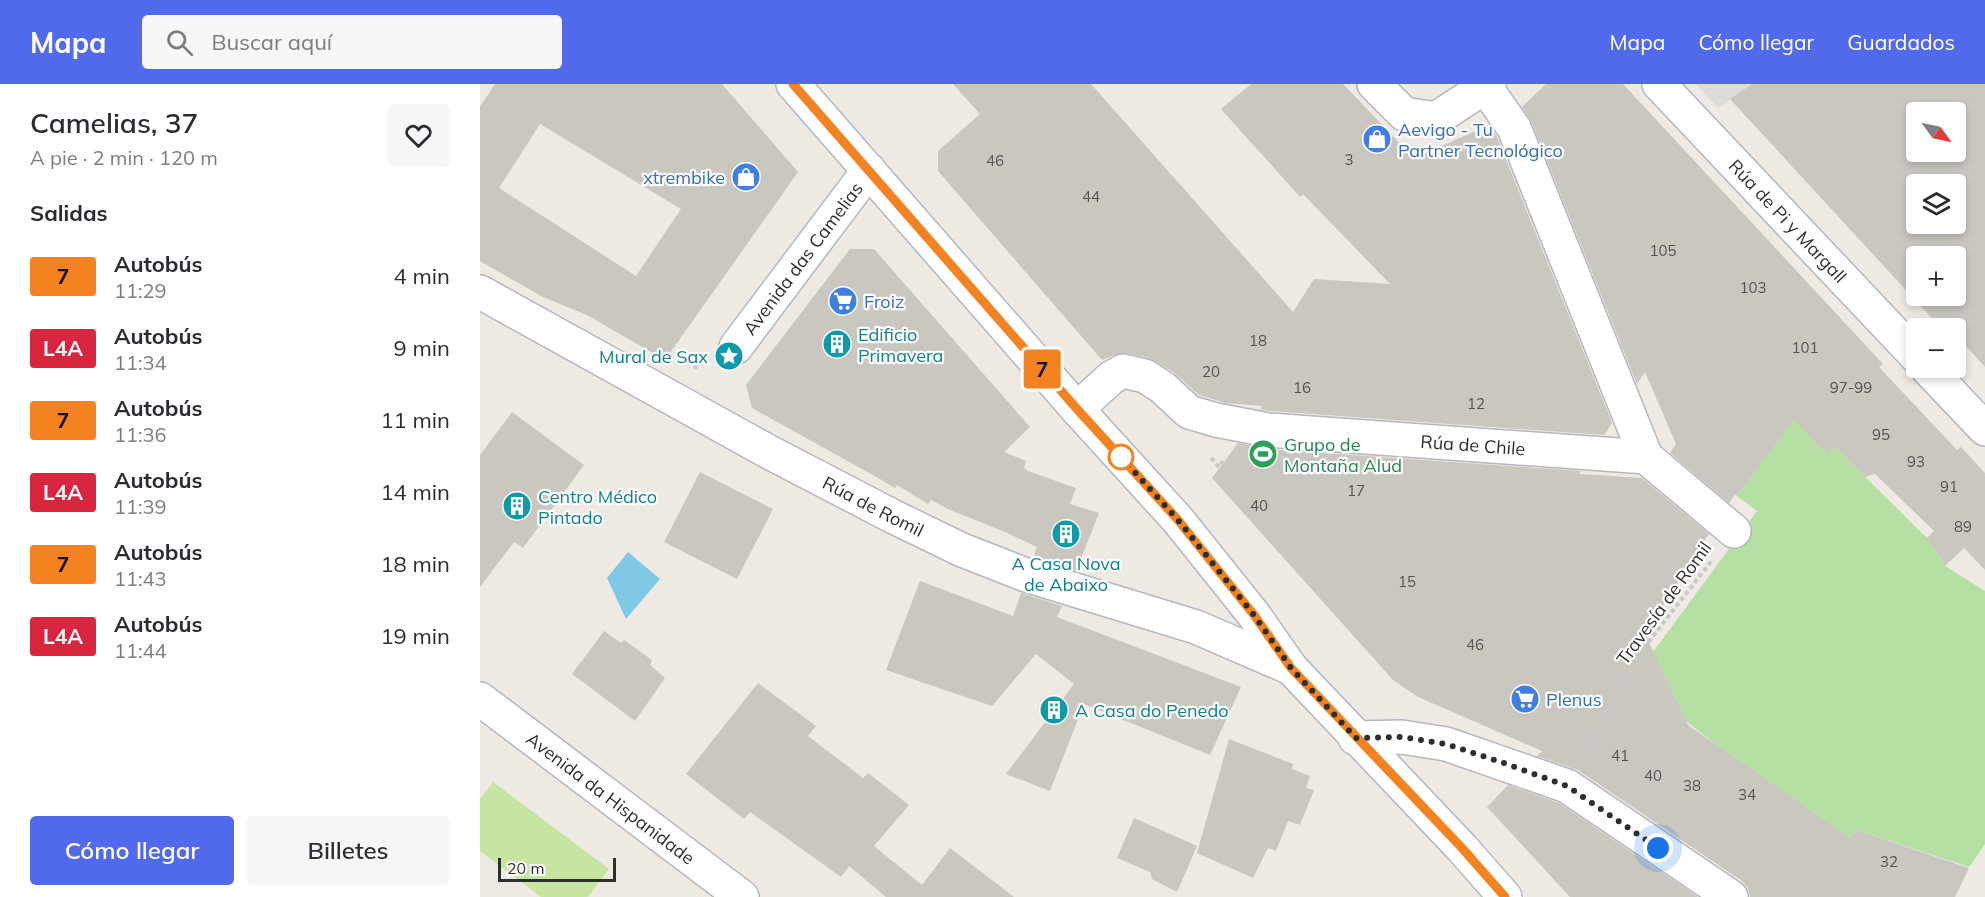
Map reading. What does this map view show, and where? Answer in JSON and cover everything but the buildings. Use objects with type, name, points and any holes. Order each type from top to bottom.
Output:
[{"type":"street","name":"Avenida das Camelias","points":[[793,84],[1077,409],[1178,520],[1254,615],[1291,668],[1462,848],[1505,897]]},
{"type":"street","points":[[1374,84],[1404,114],[1436,119],[1488,86],[1514,128],[1646,457],[1727,540]]},
{"type":"street","name":"Rúa de Pi y Margall","points":[[1659,84],[1906,345]]},
{"type":"street","name":"Avenida das Camelias","points":[[736,347],[869,170]]},
{"type":"street","name":"Rúa de Romil","points":[[480,292],[769,452],[962,550],[1026,575],[1196,627],[1291,668]]},
{"type":"street","name":"Rúa de Chile","points":[[1077,409],[1111,378],[1123,371],[1145,376],[1162,387],[1190,412],[1216,420],[1268,430],[1646,457]]},
{"type":"street","points":[[1937,378],[1985,429]]},
{"type":"street","name":"Avenida da Hispanidade","points":[[480,699],[742,897]]},
{"type":"street","points":[[1356,738],[1402,737],[1446,744],[1567,786],[1731,897]]},
{"type":"path","name":"Travesía de Romil","points":[[1584,757],[1640,653],[1727,540]]},
{"type":"green space","points":[[1794,418],[1827,455],[1835,447],[1927,538],[1945,566],[1985,591],[1985,844],[1969,867],[1856,830],[1850,838],[1732,757],[1686,721],[1653,652],[1757,511],[1737,496]]},
{"type":"green space","points":[[493,782],[609,869],[588,897],[541,897],[480,851],[480,799]]},
{"type":"shaded area","points":[[1696,84],[1752,84],[1718,108]]},
{"type":"water","points":[[628,552],[660,579],[626,619],[607,578]]},
{"type":"bus line","name":"7","points":[[793,84],[1077,409],[1178,520],[1254,615],[1291,668],[1462,848],[1505,897]]},
{"type":"place","name":"Aevigo - Tu Partner Tecnológico","points":[[1377,139]]},
{"type":"place","name":"xtrembike","points":[[746,177]]},
{"type":"place","name":"Froiz","points":[[843,301]]},
{"type":"place","name":"Edificio Primavera","points":[[837,344]]},
{"type":"place","name":"Mural de Sax","points":[[729,356]]},
{"type":"place","name":"Grupo de Montaña Alud","points":[[1263,454]]},
{"type":"place","name":"Centro Médico Pintado","points":[[517,506]]},
{"type":"place","name":"A Casa Nova de Abaixo","points":[[1066,534]]},
{"type":"place","name":"Plenus","points":[[1525,699]]},
{"type":"place","name":"A Casa do Penedo","points":[[1054,710]]},
{"type":"route","points":[[1121,457],[1178,520],[1254,615],[1291,668],[1356,738],[1402,737],[1446,744],[1567,786],[1658,848]]}]
